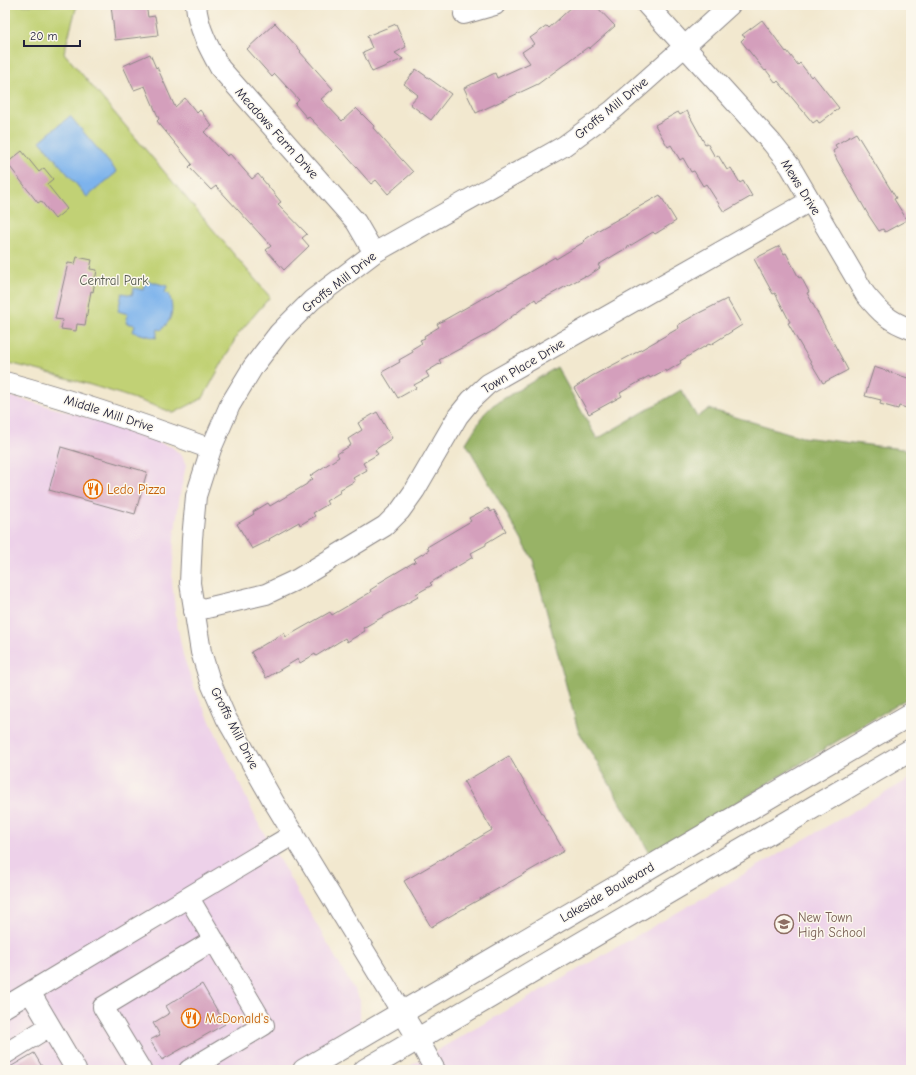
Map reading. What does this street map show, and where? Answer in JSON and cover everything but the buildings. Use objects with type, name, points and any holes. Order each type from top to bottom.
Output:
[{"type":"main road","name":"Lakeside Boulevard","points":[[304,1070],[911,714]]},
{"type":"main road","points":[[365,1070],[911,750]]},
{"type":"street","name":"Meadows Farm Drive","points":[[196,5],[197,17],[206,44],[220,68],[356,222],[374,254]]},
{"type":"street","points":[[464,14],[495,5]]},
{"type":"street","points":[[648,5],[685,46]]},
{"type":"street","name":"Groffs Mill Drive","points":[[435,1070],[418,1039],[275,804],[226,718],[210,681],[201,652],[190,583],[196,496],[211,448],[230,405],[252,367],[279,333],[312,300],[374,254],[564,146],[613,110],[730,5]]},
{"type":"street","name":"Mews Drive","points":[[685,46],[772,143],[790,166],[865,294],[878,310],[893,322],[911,329]]},
{"type":"street","name":"Town Place Drive","points":[[194,612],[266,594],[298,580],[385,526],[400,511],[415,490],[458,416],[471,400],[488,384],[810,201]]},
{"type":"street","name":"Middle Mill Drive","points":[[5,382],[57,396],[211,448]]},
{"type":"street","points":[[5,1007],[294,834]]},
{"type":"street","points":[[189,898],[264,1025],[189,1070]]},
{"type":"street","points":[[140,1070],[103,1007],[214,940]]},
{"type":"street","points":[[30,992],[76,1070]]},
{"type":"street","points":[[5,1054],[50,1026]]},
{"type":"shaded area","points":[[5,395],[84,416],[172,447],[182,456],[186,465],[180,494],[174,538],[172,582],[176,618],[183,655],[194,687],[257,821],[360,1000],[360,1022],[354,1029],[283,1070],[5,1070]]},
{"type":"shaded area","name":"New Town High School","points":[[911,778],[911,1070],[403,1070]]},
{"type":"green space","name":"Central Park","points":[[5,5],[77,5],[64,53],[270,297],[238,334],[203,398],[174,413],[90,385],[5,362]]},
{"type":"green space","points":[[557,367],[597,439],[681,390],[697,417],[709,409],[802,437],[911,450],[911,696],[651,855],[578,730],[533,560],[466,443],[484,414],[493,405]]},
{"type":"water","points":[[70,116],[117,172],[87,197],[40,141]]},
{"type":"water","points":[[145,280],[167,286],[165,293],[169,294],[172,305],[170,318],[161,330],[158,329],[156,338],[133,332],[135,325],[126,323],[128,314],[118,311],[122,293],[132,295],[134,288],[143,290]]},
{"type":"place","name":"Ledo Pizza","points":[[93,489]]},
{"type":"place","name":"New Town High School","points":[[784,924]]},
{"type":"place","name":"McDonald's","points":[[191,1018]]}]
